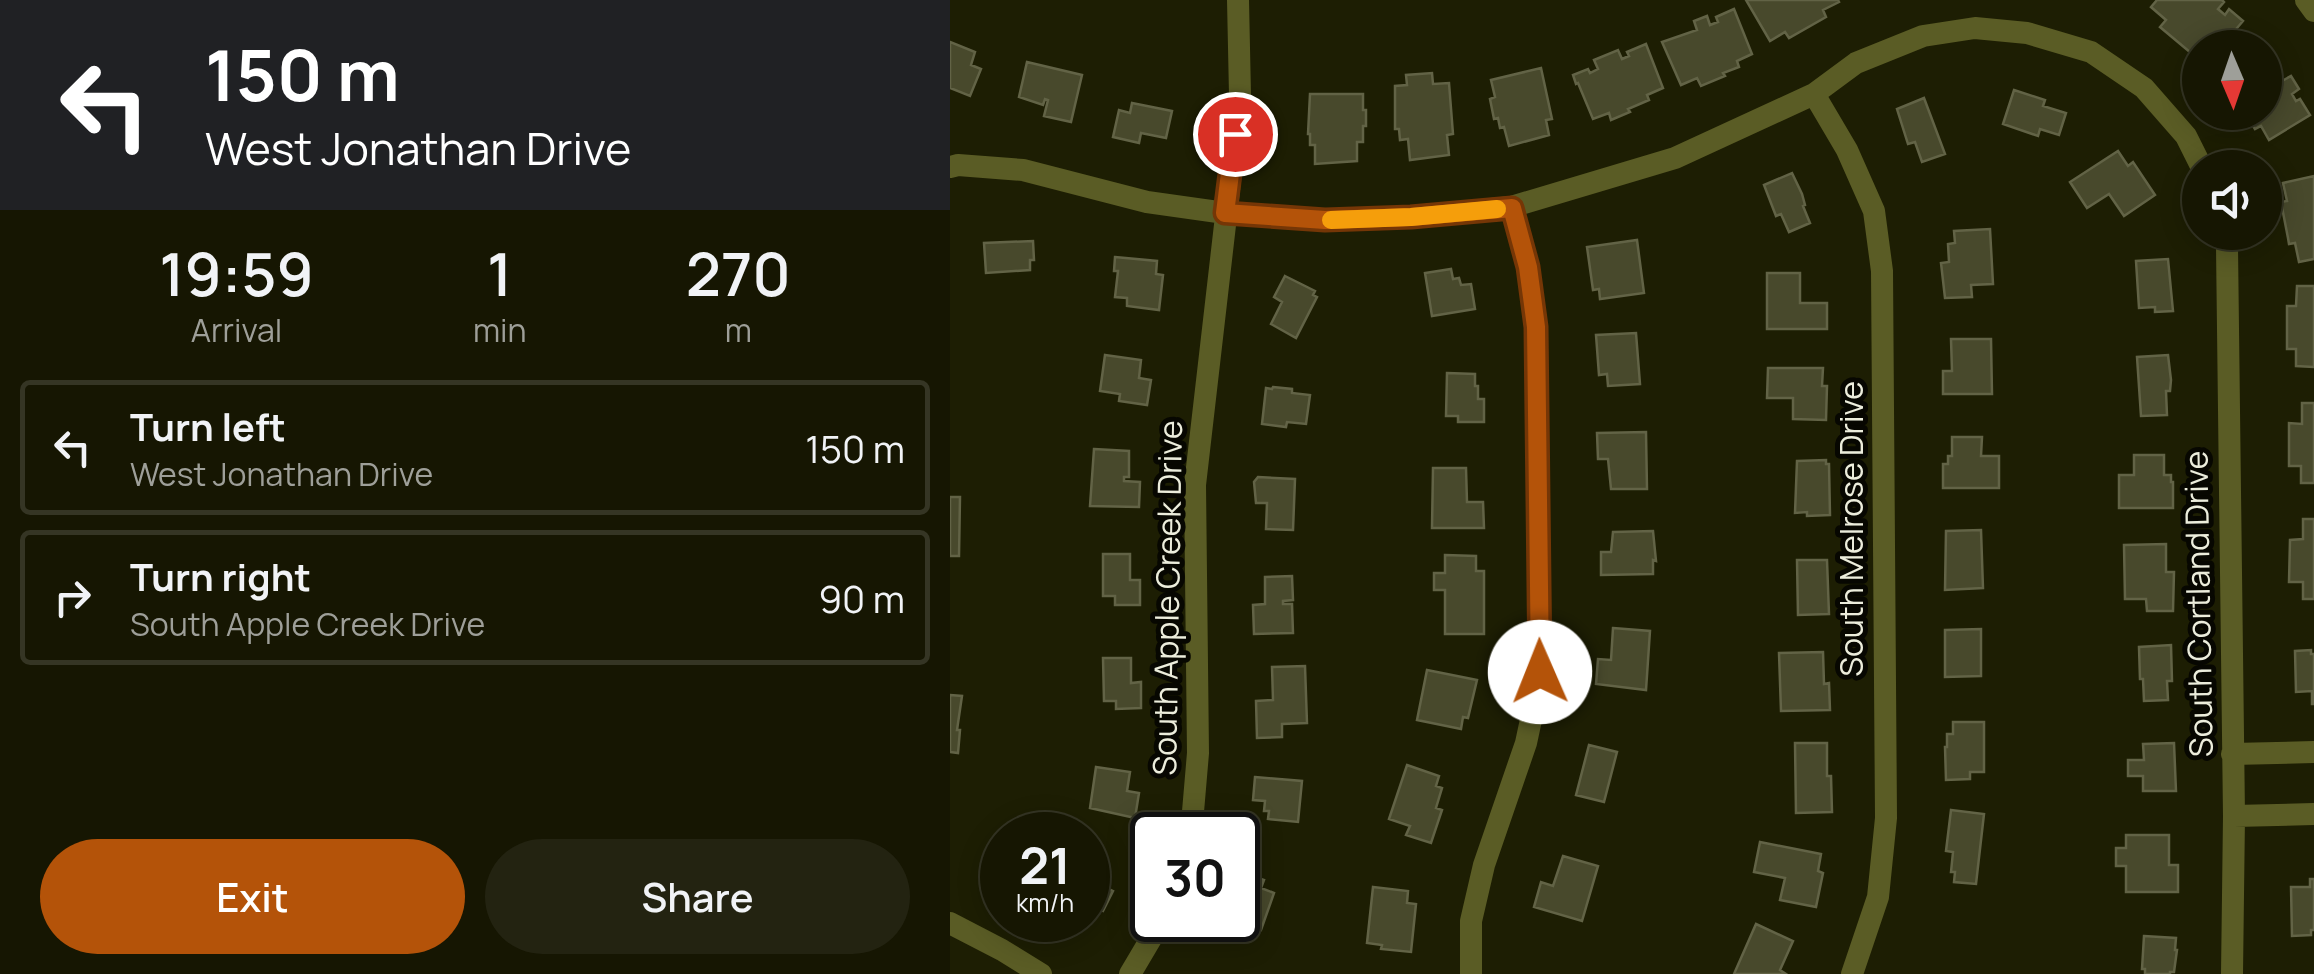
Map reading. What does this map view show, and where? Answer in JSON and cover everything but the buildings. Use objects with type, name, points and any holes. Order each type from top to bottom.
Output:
[{"type":"street","points":[[2306,0],[2314,11]]},
{"type":"street","name":"South Apple Creek Drive","points":[[1193,812],[1198,753],[1195,485],[1240,96],[1238,1]]},
{"type":"street","points":[[950,167],[1023,170],[1147,202],[1225,213],[1325,220],[1512,208],[1675,158],[1814,94],[1856,63],[1924,36],[1975,28],[2027,33],[2091,52],[2144,88],[2186,136],[2193,150]]},
{"type":"street","name":"South Melrose Drive","points":[[1814,94],[1874,211],[1882,271],[1886,818],[1878,898],[1852,974]]},
{"type":"street","points":[[1472,974],[1471,922],[1484,865],[1526,742],[1540,672],[1536,327],[1528,267],[1512,208]]},
{"type":"street","name":"South Cortland Drive","points":[[2227,250],[2234,816],[2232,974]]},
{"type":"street","points":[[2232,754],[2314,752]]},
{"type":"street","points":[[2234,816],[2314,814]]},
{"type":"street","points":[[950,923],[1041,974]]},
{"type":"street","points":[[1130,974],[1149,942]]},
{"type":"slow traffic","points":[[1331,220],[1497,209]]},
{"type":"route","points":[[1235,134],[1225,213],[1325,220],[1512,208],[1528,267],[1536,327],[1540,672]]}]
